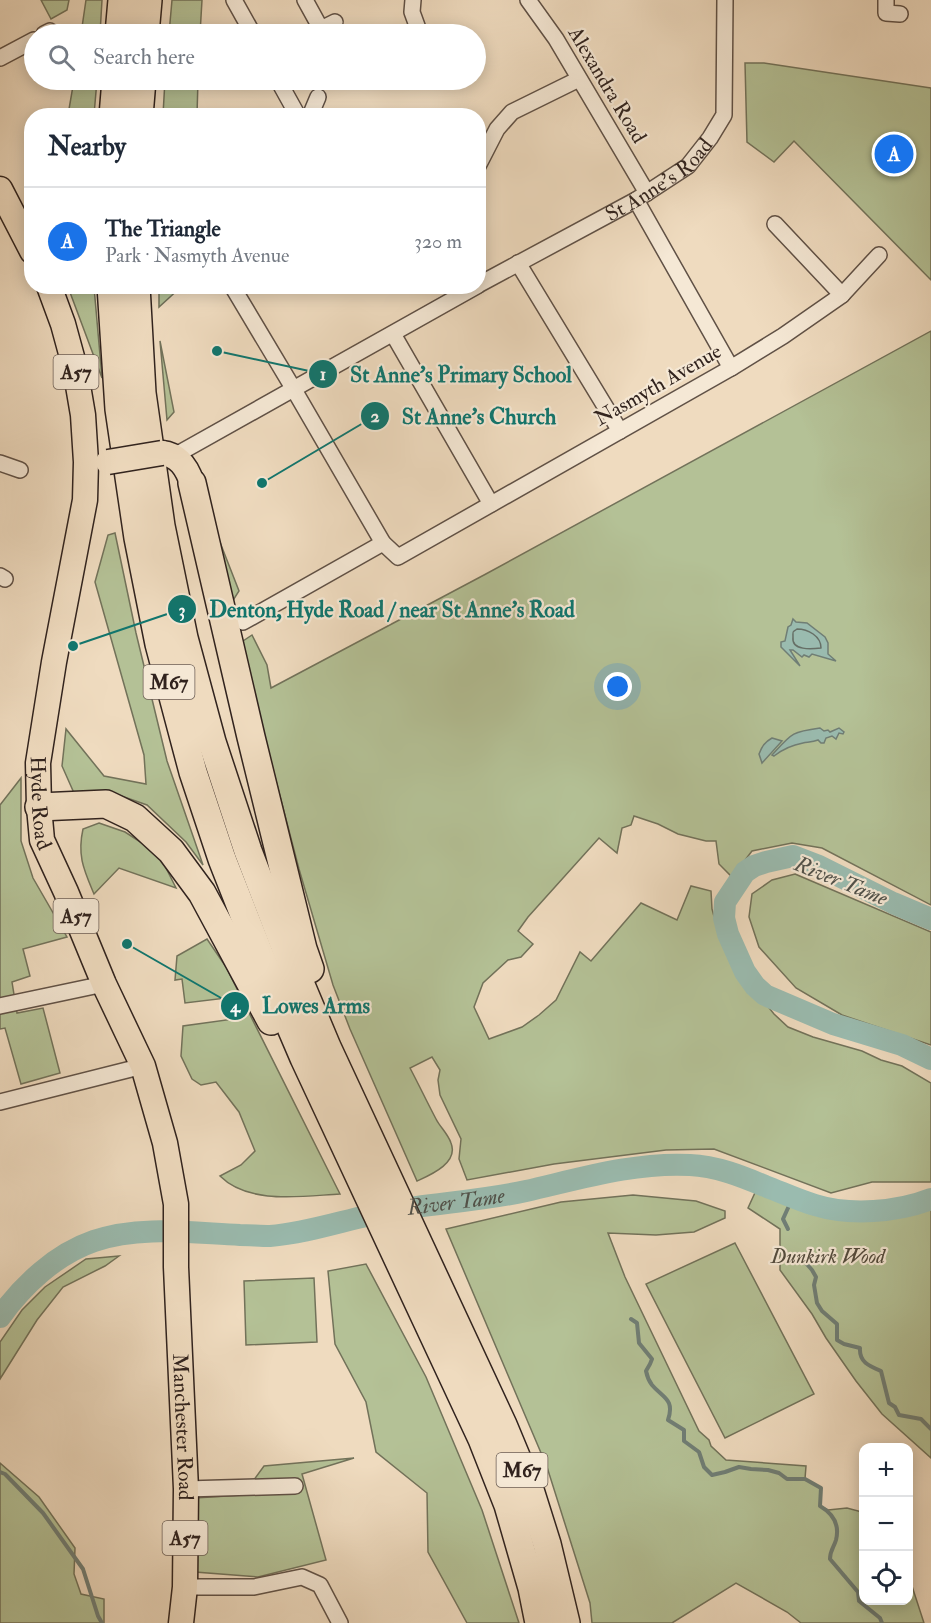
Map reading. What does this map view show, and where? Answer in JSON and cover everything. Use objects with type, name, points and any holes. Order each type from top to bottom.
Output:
[{"type":"highway","points":[[120,24],[122,0]]},
{"type":"highway","points":[[146,24],[148,0]]},
{"type":"highway","points":[[114,108],[115,90]]},
{"type":"highway","points":[[140,108],[141,90]]},
{"type":"highway","name":"M67","points":[[112,294],[119,409],[138,538],[159,644],[193,771],[222,859],[259,953],[315,1052],[457,1325],[503,1425],[530,1490],[547,1544],[566,1623]]},
{"type":"highway","name":"M67","points":[[136,294],[143,404],[161,526],[184,638],[212,742],[248,851],[285,947],[315,1052],[438,1345],[482,1439],[508,1505],[532,1588],[539,1623]]},
{"type":"highway","name":"M67","points":[[192,483],[303,949],[315,1052]]},
{"type":"highway","name":"M67","points":[[39,807],[106,804],[135,818],[171,850],[315,1052]]},
{"type":"main road","points":[[2,196],[24,236]]},
{"type":"main road","name":"Hyde Road","points":[[52,294],[75,368],[83,415],[97,462],[85,500],[54,662],[38,762],[42,840],[104,984],[143,1066],[165,1143],[176,1204],[177,1267]]},
{"type":"main road","points":[[168,455],[185,467],[192,483]]},
{"type":"main road","name":"St Anne's Road","points":[[97,462],[168,455]]},
{"type":"main road","name":"Manchester Road","points":[[177,1267],[186,1489],[185,1587],[181,1623]]},
{"type":"street","points":[[234,0],[247,24]]},
{"type":"street","points":[[305,0],[313,24]]},
{"type":"street","points":[[413,0],[412,12],[416,24]]},
{"type":"street","name":"Alexandra Road","points":[[528,0],[556,39],[579,79],[732,368]]},
{"type":"street","name":"St Anne's Road","points":[[486,281],[642,197],[688,166],[710,138],[724,115],[725,0]]},
{"type":"street","points":[[331,24],[335,22]]},
{"type":"street","points":[[0,58],[24,45]]},
{"type":"street","points":[[486,150],[497,129],[512,112],[579,79]]},
{"type":"street","points":[[284,90],[296,108]]},
{"type":"street","points":[[307,108],[318,97]]},
{"type":"street","points":[[775,224],[842,295]]},
{"type":"street","name":"Nasmyth Avenue","points":[[383,543],[398,557],[732,368],[842,295],[879,255]]},
{"type":"street","points":[[518,263],[620,431]]},
{"type":"street","points":[[237,294],[383,543],[243,622]]},
{"type":"street","name":"St Anne's Road","points":[[168,455],[464,294]]},
{"type":"street","points":[[393,334],[490,504]]},
{"type":"street","points":[[0,463],[20,470]]},
{"type":"street","points":[[0,1006],[104,984]]},
{"type":"street","points":[[0,1102],[143,1066]]},
{"type":"street","points":[[186,1489],[295,1486]]},
{"type":"street","points":[[185,1587],[254,1587],[302,1577],[320,1585],[340,1623]]},
{"type":"green space","points":[[41,0],[69,0],[67,10],[51,19]]},
{"type":"green space","points":[[86,0],[102,0],[101,24],[82,24]]},
{"type":"green space","points":[[172,0],[202,0],[201,24],[170,24]]},
{"type":"green space","points":[[745,63],[764,63],[931,88],[931,280],[794,141],[774,162],[747,142]]},
{"type":"green space","points":[[72,90],[96,90],[95,108],[69,108]]},
{"type":"green space","points":[[164,90],[198,90],[197,108],[163,108]]},
{"type":"green space","points":[[71,294],[95,294],[102,378]]},
{"type":"green space","points":[[159,294],[173,294],[159,307]]},
{"type":"green space","points":[[931,331],[931,905],[822,848],[792,843],[752,851],[732,877],[719,864],[716,841],[706,841],[678,834],[634,816],[631,825],[622,828],[617,853],[599,838],[528,917],[518,931],[533,944],[521,957],[508,960],[483,983],[474,1007],[489,1039],[522,1027],[556,1000],[580,952],[591,961],[641,903],[677,920],[691,886],[711,891],[712,909],[717,928],[736,967],[774,1014],[788,1027],[902,1066],[931,1083],[931,1182],[872,1182],[831,1193],[714,1149],[666,1150],[554,1164],[467,1180],[459,1159],[461,1139],[440,1095],[438,1080],[440,1070],[432,1057],[410,1068],[436,1119],[450,1140],[452,1150],[451,1157],[442,1167],[417,1181],[333,985],[299,869],[240,643],[252,635],[267,665],[271,688],[484,575]]},
{"type":"green space","points":[[160,341],[174,412],[167,420]]},
{"type":"green space","points":[[207,509],[239,591],[230,605]]},
{"type":"green space","points":[[115,533],[167,761],[203,865],[186,842],[147,805],[107,791],[74,793],[62,766],[66,729],[104,776],[146,784],[144,755],[95,582],[108,535]]},
{"type":"green space","points":[[21,778],[21,841],[33,878],[67,937],[23,949],[30,976],[12,982],[17,1013],[43,1008],[60,1073],[21,1084],[5,1028],[0,1029],[0,805]]},
{"type":"green space","points":[[99,823],[125,832],[159,854],[176,888],[119,868],[94,894],[82,863],[81,839],[83,829]]},
{"type":"green space","points":[[795,874],[931,932],[931,1045],[842,1015],[796,988],[759,947],[749,917],[752,894],[772,880]]},
{"type":"green space","points":[[207,939],[226,967],[340,1194],[293,1197],[261,1195],[232,1185],[220,1176],[241,1165],[255,1151],[239,1112],[216,1082],[201,1085],[192,1079],[181,1056],[183,1026],[234,1019],[226,998],[185,1003],[182,979],[175,980],[177,956]]},
{"type":"green space","name":"Dunkirk Wood","points":[[759,1184],[809,1203],[844,1210],[874,1211],[904,1207],[931,1199],[931,1458],[882,1414],[856,1381],[780,1270],[780,1229],[748,1208]]},
{"type":"green space","points":[[633,1195],[696,1201],[725,1211],[725,1218],[694,1232],[656,1235],[608,1233],[625,1277],[699,1431],[726,1460],[806,1466],[805,1479],[821,1488],[820,1506],[828,1510],[847,1508],[859,1511],[859,1605],[913,1605],[913,1589],[924,1623],[801,1623],[787,1612],[736,1583],[672,1623],[592,1623],[590,1603],[547,1467],[446,1229],[561,1202]]},
{"type":"green space","points":[[735,1243],[814,1394],[725,1438],[646,1284]]},
{"type":"green space","points":[[119,1256],[105,1266],[63,1287],[37,1320],[0,1379],[0,1342],[22,1310],[45,1287],[86,1259]]},
{"type":"green space","points":[[366,1264],[426,1377],[482,1510],[519,1623],[467,1623],[428,1552],[427,1493],[376,1452],[366,1402],[335,1344],[328,1271]]},
{"type":"green space","points":[[314,1278],[317,1342],[246,1345],[244,1281]]},
{"type":"green space","points":[[354,1458],[302,1474],[326,1560],[258,1577],[195,1572],[195,1498],[243,1495],[264,1466]]},
{"type":"green space","points":[[0,1463],[39,1497],[75,1548],[74,1574],[81,1594],[104,1599],[104,1623],[0,1623]]},
{"type":"water","points":[[793,619],[796,622],[807,623],[825,637],[828,643],[828,654],[836,661],[812,654],[809,657],[804,655],[802,657],[790,650],[800,666],[781,647],[781,642],[785,641],[788,627]]},
{"type":"water","points":[[820,728],[830,732],[839,728],[844,732],[839,733],[836,739],[832,736],[826,738],[824,743],[818,740],[799,744],[772,755],[793,735]]},
{"type":"water","points":[[772,738],[782,741],[762,763],[759,754],[764,744]]},
{"type":"waterway","name":"River Tame","points":[[931,919],[793,856],[766,862],[745,872],[725,902],[724,918],[728,934],[745,972],[765,995],[833,1024],[902,1045],[931,1059]]},
{"type":"waterway","name":"River Tame","points":[[0,1317],[19,1293],[54,1262],[80,1247],[112,1236],[167,1231],[266,1236],[285,1234],[390,1211],[475,1200],[607,1172],[648,1166],[690,1165],[719,1169],[809,1203],[843,1211],[889,1210],[931,1199]]},
{"type":"waterway","points":[[788,1229],[783,1219],[793,1197]]},
{"type":"waterway","points":[[798,1254],[816,1277],[814,1285],[817,1303],[822,1311],[837,1324],[837,1340],[860,1348],[863,1360],[881,1371],[889,1403],[895,1407],[899,1415],[921,1419],[931,1429]]},
{"type":"waterway","points":[[631,1319],[637,1323],[639,1343],[652,1359],[646,1371],[648,1378],[669,1403],[668,1420],[684,1430],[684,1441],[699,1452],[704,1467],[712,1475],[739,1467],[768,1470],[779,1473],[787,1479],[805,1479],[821,1488],[820,1506],[831,1516],[837,1529],[830,1559],[858,1592],[859,1601],[880,1618],[882,1623]]},
{"type":"waterway","points":[[0,1472],[5,1474],[43,1513],[83,1569],[102,1623]]},
{"type":"place","name":"The Triangle","points":[[894,154]]},
{"type":"place","name":"St Anne's Primary School","points":[[217,351]]},
{"type":"place","name":"St Anne's Church","points":[[262,483]]},
{"type":"place","name":"Denton, Hyde Road / near St Anne's Road","points":[[73,646]]},
{"type":"place","name":"Lowes Arms","points":[[127,944]]}]
